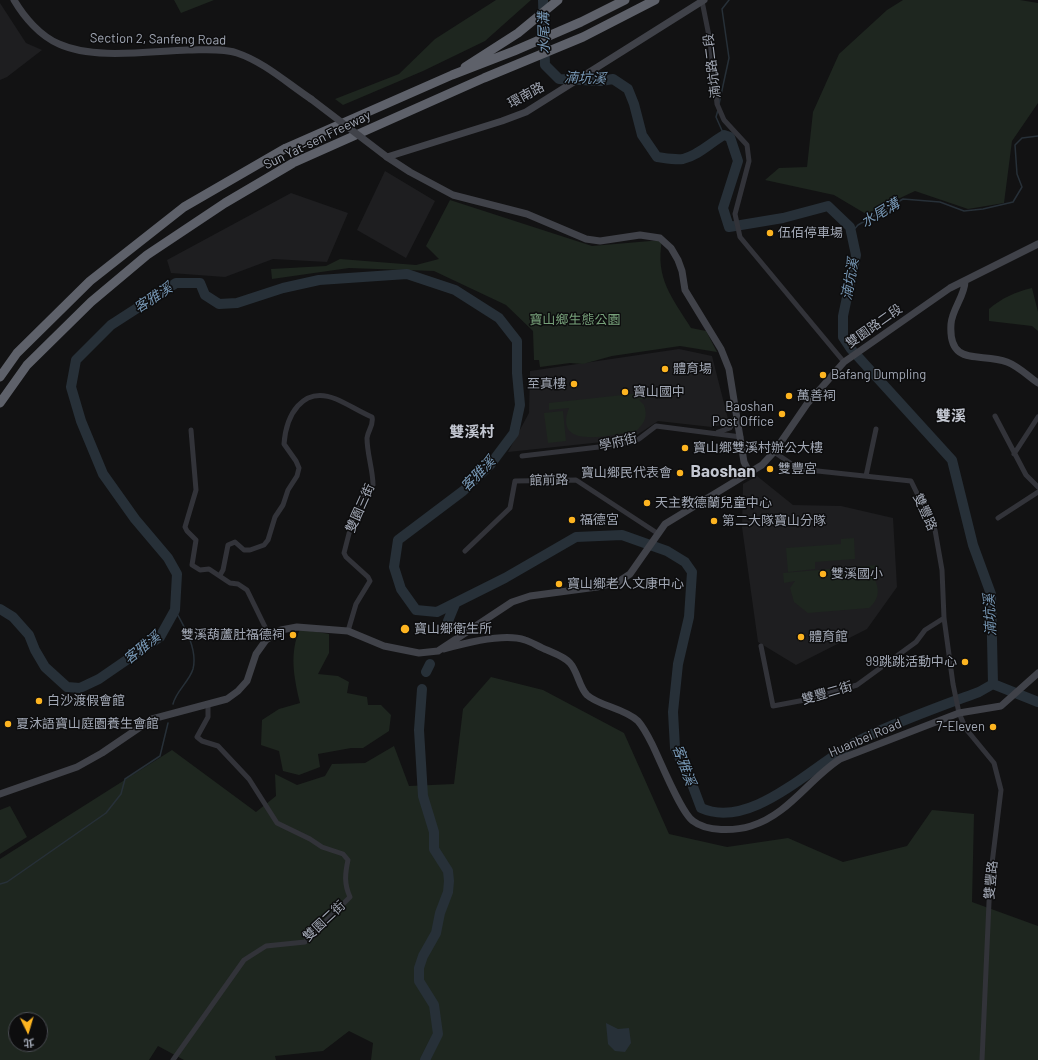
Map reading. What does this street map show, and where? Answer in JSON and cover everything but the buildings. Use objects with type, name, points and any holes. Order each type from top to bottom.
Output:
[{"type":"highway","points":[[452,75],[518,33],[558,0]]},
{"type":"highway","name":"Sun Yat-sen Freeway","points":[[0,377],[17,353],[90,281],[184,207],[286,148],[452,75],[508,54],[581,22],[625,0]]},
{"type":"highway","name":"Sun Yat-sen Freeway","points":[[0,403],[27,365],[91,302],[147,255],[225,203],[293,163],[484,78],[583,37],[655,0]]},
{"type":"street","name":"Section 2, Sanfeng Road","points":[[14,0],[22,12],[42,34],[58,44],[76,49],[124,53],[210,50],[235,53],[259,62],[311,99],[387,157],[410,172],[453,195],[527,214],[586,239],[600,241],[640,235],[660,238],[670,248],[678,260],[682,271],[684,290],[722,349],[729,369],[744,462],[750,474]]},
{"type":"street","name":"環南路","points":[[387,157],[526,112],[703,1]]},
{"type":"street","name":"湳坑路二段","points":[[703,1],[710,41],[717,104],[724,120],[747,145],[749,161],[735,214],[740,237],[844,362]]},
{"type":"street","name":"雙園路二段","points":[[438,651],[512,602],[530,596],[597,587],[618,582],[630,574],[657,533],[674,516],[750,474],[762,465],[774,452],[807,404],[844,362],[950,288],[1038,244]]},
{"type":"street","points":[[965,281],[965,288],[956,304],[951,322],[951,334],[955,348],[966,357],[1008,362],[1038,383]]},
{"type":"street","name":"雙園三街","points":[[220,575],[223,570],[228,545],[231,542],[235,542],[244,550],[250,550],[264,545],[268,540],[275,517],[283,505],[288,490],[297,476],[299,468],[284,444],[288,425],[293,412],[304,399],[319,396],[335,399],[372,417],[373,422],[367,443],[373,486],[358,505],[344,553],[346,557],[364,572],[370,581],[356,604],[348,631]]},
{"type":"street","name":"學府街","points":[[711,433],[722,432],[730,428],[735,420],[737,412]]},
{"type":"street","points":[[995,416],[1026,475],[1038,487]]},
{"type":"street","points":[[1014,454],[1038,417]]},
{"type":"street","name":"學府街","points":[[522,456],[616,445],[639,439],[656,426],[741,437]]},
{"type":"street","points":[[866,476],[876,429]]},
{"type":"street","points":[[0,794],[77,767],[102,753],[138,726],[152,719],[227,699],[243,686],[249,676],[256,654],[270,637],[247,590],[238,584],[230,583],[209,569],[200,570],[192,565],[196,540],[185,527],[196,490],[190,430]]},
{"type":"street","name":"雙豐路","points":[[774,452],[799,469],[911,481],[934,530],[942,570],[944,618],[952,684],[959,713],[966,729],[994,763],[1001,790],[990,880],[982,1060]]},
{"type":"street","name":"館前路","points":[[465,551],[510,508],[515,481],[576,480],[657,533]]},
{"type":"street","points":[[998,518],[1038,492]]},
{"type":"street","name":"雙豐二街","points":[[761,646],[773,706],[810,699],[857,685],[916,642],[925,630],[944,618]]},
{"type":"street","name":"Huanbei Road","points":[[270,637],[281,630],[297,627],[348,631],[392,648],[419,653],[438,651],[462,644],[497,638],[523,639],[569,662],[577,673],[586,694],[594,700],[613,706],[637,721],[646,732],[685,814],[693,822],[704,827],[730,829],[751,826],[775,815],[827,768],[840,759],[959,713],[1001,706],[1038,673]]},
{"type":"street","name":"雙園二街","points":[[172,1060],[244,960],[266,946],[305,942],[350,897],[346,889],[344,873],[348,860],[343,854],[322,848],[310,839],[277,823],[249,779],[218,746],[202,741],[197,737],[208,717],[208,704]]},
{"type":"shaded area","points":[[0,3],[26,43],[42,50],[7,77],[0,80]]},
{"type":"shaded area","points":[[385,171],[435,201],[406,258],[357,230]]},
{"type":"shaded area","points":[[291,193],[348,213],[327,262],[273,259],[225,277],[171,273],[167,260]]},
{"type":"shaded area","name":"寶山國中","points":[[679,349],[712,356],[728,419],[721,425],[712,427],[658,421],[637,435],[612,441],[508,452],[529,413],[530,371]]},
{"type":"shaded area","name":"雙溪國小","points":[[757,476],[793,505],[841,506],[893,518],[897,587],[867,629],[796,665],[758,642],[742,527],[743,484]]},
{"type":"shaded area","points":[[606,1023],[618,1029],[629,1028],[631,1043],[625,1052],[615,1051],[608,1044]]},
{"type":"green space","points":[[174,0],[214,0],[181,13]]},
{"type":"green space","points":[[496,0],[531,0],[485,41],[423,71],[343,105],[335,99],[399,74],[435,39]]},
{"type":"green space","points":[[903,0],[1020,0],[1038,3],[1038,103],[1012,141],[1004,203],[968,209],[915,191],[866,214],[834,195],[765,180],[779,168],[807,167],[813,112],[839,54],[887,10]]},
{"type":"green space","name":"寶山鄉生態公園","points":[[450,200],[592,246],[662,240],[660,254],[661,266],[667,287],[691,328],[706,331],[717,352],[680,346],[612,356],[583,364],[570,363],[540,367],[539,360],[534,360],[533,331],[506,305],[434,271],[349,268],[272,279],[271,269],[326,266],[340,259],[416,265],[439,259],[426,246]]},
{"type":"green space","points":[[1032,288],[1038,312],[1038,331],[1032,326],[989,321],[989,309],[994,305],[1020,291]]},
{"type":"green space","points":[[650,392],[650,398],[639,400],[644,405],[646,413],[642,425],[636,431],[614,435],[588,437],[577,435],[569,431],[566,422],[569,408],[549,410],[549,403]]},
{"type":"green space","points":[[563,411],[566,441],[548,443],[544,413]]},
{"type":"green space","points":[[854,538],[855,559],[815,562],[815,569],[788,572],[786,548],[841,544],[841,539]]},
{"type":"green space","points":[[878,565],[879,571],[871,573],[876,582],[878,591],[876,600],[869,608],[808,613],[794,602],[790,588],[795,581],[784,583],[783,573]]},
{"type":"green space","points":[[300,629],[329,634],[329,653],[318,674],[338,676],[349,682],[347,693],[367,697],[368,705],[381,705],[391,715],[389,731],[363,748],[351,748],[318,754],[320,767],[299,775],[283,771],[279,751],[261,745],[262,720],[279,709],[300,703],[294,675],[294,656]]},
{"type":"green space","points":[[491,677],[543,690],[624,733],[669,834],[727,847],[788,838],[843,862],[907,846],[932,810],[974,814],[972,902],[1038,926],[1038,1060],[371,1060],[373,1043],[349,1031],[323,1051],[275,1056],[276,1060],[184,1060],[158,1046],[149,1060],[0,1060],[0,859],[172,750],[256,812],[276,796],[275,774],[297,785],[325,776],[332,764],[365,763],[394,746],[409,786],[454,784],[463,709]]},
{"type":"green space","points":[[10,806],[27,837],[0,854],[0,810]]},
{"type":"waterway","name":"湳坑溪","points":[[543,0],[545,65],[559,79],[601,81],[613,79],[628,89],[634,104],[642,135],[657,157],[683,159],[699,152],[724,135],[730,137],[738,161],[723,208],[729,227],[783,218],[828,206],[850,227],[856,255],[843,316],[843,337],[851,349],[952,460],[973,545],[991,594],[993,684]]},
{"type":"waterway","points":[[719,104],[729,58],[722,9],[729,0]]},
{"type":"waterway","points":[[718,110],[716,117],[724,135]]},
{"type":"waterway","name":"水尾溝","points":[[851,233],[858,225],[903,199],[940,202],[964,211],[983,209],[1013,202],[1022,187],[1017,174],[1015,145],[1022,138],[1038,136]]},
{"type":"waterway","name":"客雅溪","points":[[0,609],[13,617],[29,635],[35,650],[45,667],[67,687],[80,688],[99,679],[160,637],[175,610],[177,574],[168,558],[135,519],[103,474],[81,421],[71,387],[76,360],[111,325],[176,283],[200,283],[205,295],[219,304],[237,303],[283,288],[319,280],[407,274],[455,290],[499,318],[517,341],[517,373],[520,405],[514,433],[490,465],[463,491],[398,540],[394,567],[401,589],[416,610],[437,612],[505,578],[576,537],[622,535],[667,551],[685,562],[692,572],[689,617],[678,664],[673,712],[675,748],[692,784],[701,808],[721,813],[742,810],[763,802],[785,790],[846,748],[864,738],[907,719],[979,692],[993,684],[1038,702]]},
{"type":"waterway","points":[[448,621],[455,604]]},
{"type":"waterway","points":[[173,704],[177,695],[191,674],[194,661],[192,646],[175,610]]},
{"type":"waterway","points":[[426,672],[430,664]]},
{"type":"waterway","points":[[422,689],[419,730],[423,796],[434,832],[434,849],[448,871],[449,881],[448,892],[440,913],[436,933],[423,956],[419,968],[419,981],[434,1005],[438,1034],[425,1060]]},
{"type":"waterway","points":[[0,884],[7,882],[106,813],[121,794],[125,779],[160,756],[168,723]]},
{"type":"place","name":"伍佰停車場","points":[[770,233]]},
{"type":"place","name":"體育場","points":[[665,369]]},
{"type":"place","name":"Bafang Dumpling","points":[[823,375]]},
{"type":"place","name":"至真樓","points":[[574,384]]},
{"type":"place","name":"寶山國中","points":[[625,392]]},
{"type":"place","name":"萬善祠","points":[[789,396]]},
{"type":"place","name":"Baoshan Post Office","points":[[782,414]]},
{"type":"place","name":"寶山鄉雙溪村辦公大樓","points":[[685,448]]},
{"type":"place","name":"雙豐宮","points":[[770,469]]},
{"type":"place","name":"寶山鄉民代表會","points":[[680,473]]},
{"type":"place","name":"天主教德蘭兒童中心","points":[[647,503]]},
{"type":"place","name":"福德宮","points":[[572,520]]},
{"type":"place","name":"第二大隊寶山分隊","points":[[714,521]]},
{"type":"place","name":"雙溪國小","points":[[823,574]]},
{"type":"place","name":"寶山鄉老人文康中心","points":[[559,584]]},
{"type":"place","name":"寶山鄉衛生所","points":[[405,629]]},
{"type":"place","name":"雙溪葫蘆肚福德祠","points":[[293,635]]},
{"type":"place","name":"體育館","points":[[801,637]]},
{"type":"place","name":"99跳跳活動中心","points":[[965,662]]},
{"type":"place","name":"白沙渡假會館","points":[[39,701]]},
{"type":"place","name":"夏沐語寶山庭園養生會館","points":[[8,724]]},
{"type":"place","name":"7-Eleven","points":[[993,727]]},
{"type":"district","name":"雙溪","points":[[951,416]]},
{"type":"district","name":"雙溪村","points":[[472,432]]},
{"type":"district","name":"Baoshan","points":[[723,471]]}]
